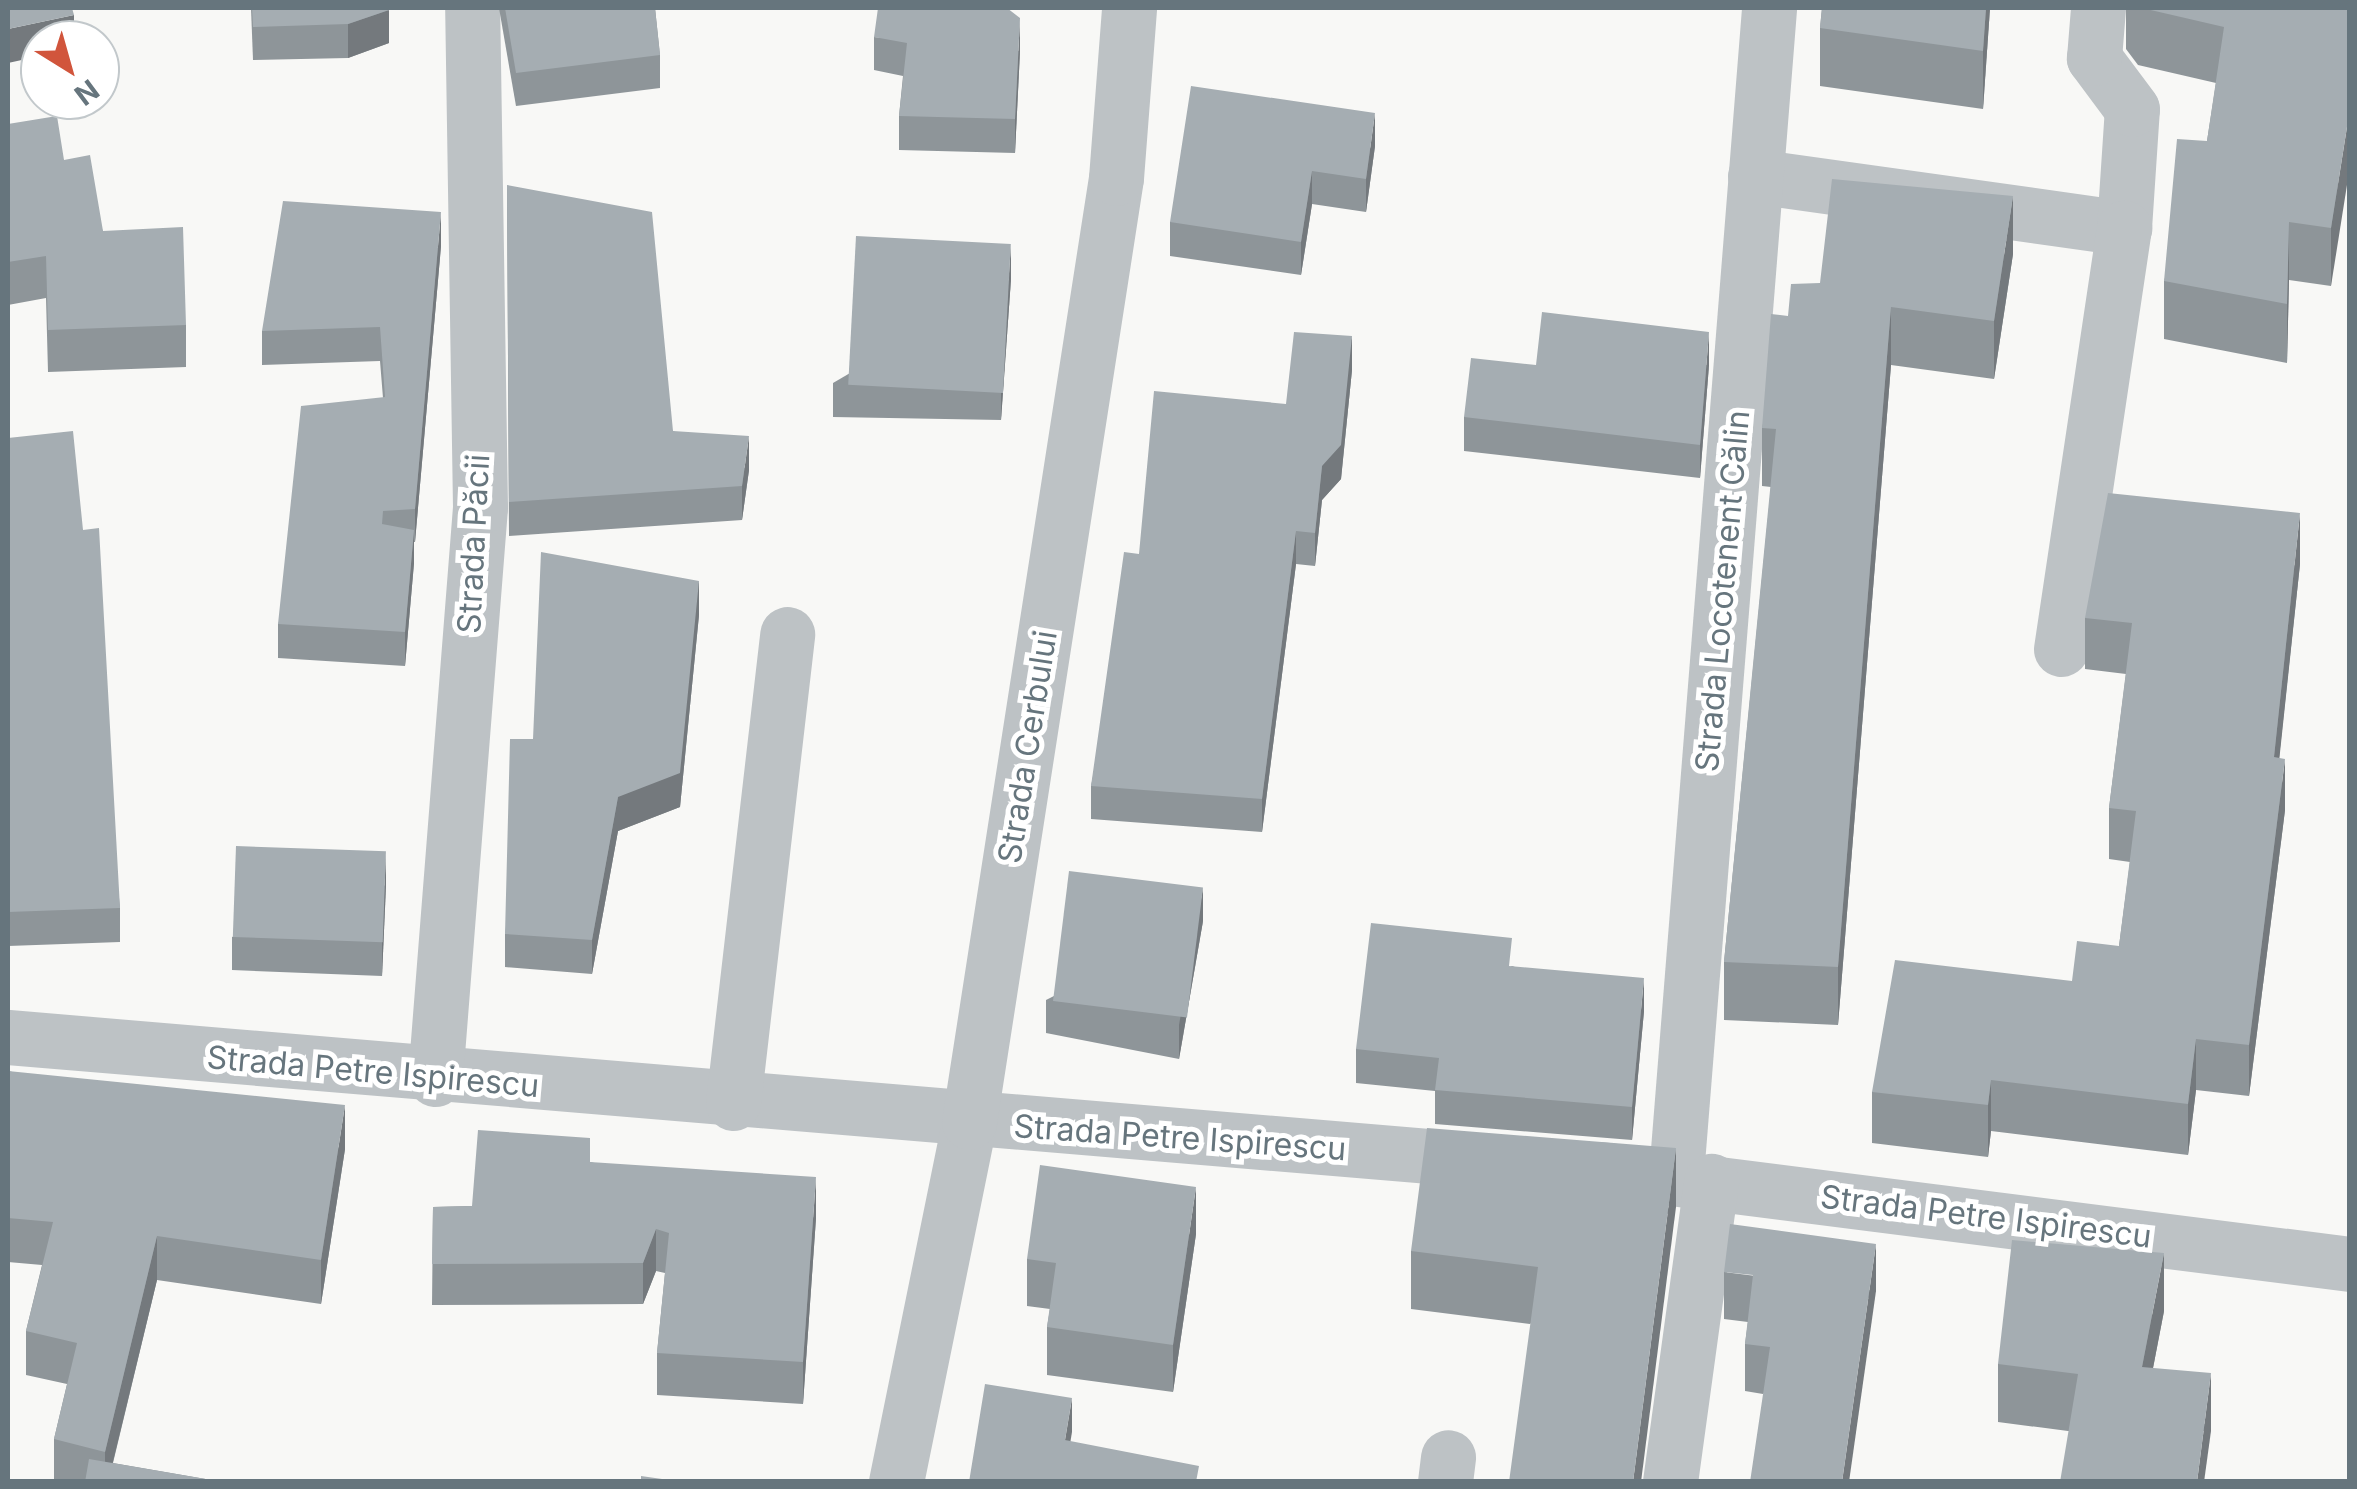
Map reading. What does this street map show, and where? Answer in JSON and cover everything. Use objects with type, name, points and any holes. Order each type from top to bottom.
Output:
[{"type":"street","name":"Strada Păcii","points":[[435,1079],[480,507],[472,8]]},
{"type":"street","name":"Strada Cerbului","points":[[896,1482],[969,1122],[1116,178],[1129,8]]},
{"type":"street","name":"Strada Locotenent Călin","points":[[1670,1482],[1694,1178],[1768,8]]},
{"type":"street","points":[[2061,649],[2124,228],[2132,109],[2094,58],[2098,8]]},
{"type":"street","points":[[1755,176],[2124,228]]},
{"type":"street","points":[[734,1103],[786,634]]},
{"type":"street","name":"Strada Petre Ispirescu","points":[[8,1037],[435,1079],[1694,1178],[2350,1264]]},
{"type":"building","points":[[8,8],[72,8],[74,15],[20,20],[20,26],[8,29]]},
{"type":"building","points":[[252,8],[389,10],[348,24],[253,27]]},
{"type":"building","points":[[505,8],[655,8],[660,55],[516,73]]},
{"type":"building","points":[[878,8],[1007,8],[1020,18],[1015,119],[899,116],[907,43],[874,37]]},
{"type":"building","points":[[1822,8],[1986,8],[1983,51],[1820,28]]},
{"type":"building","points":[[2142,8],[2350,8],[2350,108],[2331,228],[2289,222],[2287,304],[2164,281],[2177,139],[2207,141],[2224,27]]},
{"type":"building","points":[[1191,86],[1375,113],[1366,179],[1312,171],[1301,242],[1170,222]]},
{"type":"building","points":[[58,120],[64,160],[90,155],[103,231],[183,227],[186,325],[48,330],[46,256],[8,262],[8,124]]},
{"type":"building","points":[[1832,179],[2013,196],[1994,321],[1891,307],[1838,967],[1724,962],[1776,429],[1762,428],[1771,314],[1788,316],[1791,284],[1820,283]]},
{"type":"building","points":[[507,185],[652,212],[673,431],[749,436],[742,486],[509,502]]},
{"type":"building","points":[[283,201],[441,212],[415,509],[383,511],[382,524],[414,530],[405,632],[278,624],[301,406],[385,397],[380,327],[262,331]]},
{"type":"building","points":[[856,236],[1011,244],[1003,393],[848,385]]},
{"type":"building","points":[[1542,312],[1709,332],[1700,445],[1464,417],[1471,358],[1536,365]]},
{"type":"building","points":[[1294,332],[1352,336],[1341,445],[1322,466],[1315,533],[1296,531],[1262,799],[1091,786],[1124,552],[1139,554],[1154,391],[1286,404]]},
{"type":"building","points":[[73,431],[83,530],[99,528],[120,908],[8,912],[8,438]]},
{"type":"building","points":[[2108,493],[2300,513],[2274,757],[2285,759],[2249,1045],[2196,1039],[2188,1104],[1991,1080],[1988,1105],[1872,1092],[1895,960],[2072,981],[2077,941],[2119,946],[2136,811],[2109,808],[2132,623],[2085,618]]},
{"type":"building","points":[[541,552],[699,581],[680,773],[618,797],[592,940],[505,934],[510,739],[533,739]]},
{"type":"building","points":[[236,846],[386,851],[383,942],[233,937]]},
{"type":"building","points":[[1069,871],[1203,887],[1187,1017],[1053,1001]]},
{"type":"building","points":[[1371,923],[1512,938],[1509,966],[1644,978],[1632,1107],[1435,1090],[1439,1058],[1356,1049]]},
{"type":"building","points":[[8,1071],[345,1105],[321,1260],[157,1236],[105,1452],[54,1439],[77,1343],[26,1331],[53,1222],[8,1218]]},
{"type":"building","points":[[1427,1128],[1676,1148],[1633,1482],[1509,1482],[1538,1267],[1411,1251]]},
{"type":"building","points":[[478,1130],[590,1138],[590,1162],[816,1177],[803,1362],[657,1353],[669,1233],[656,1229],[643,1263],[432,1264],[433,1207],[472,1206]]},
{"type":"building","points":[[1040,1165],[1196,1187],[1173,1345],[1047,1327],[1056,1263],[1027,1259]]},
{"type":"building","points":[[1730,1224],[1876,1244],[1842,1482],[1750,1482],[1770,1347],[1745,1344],[1753,1275],[1724,1272]]},
{"type":"building","points":[[2012,1240],[2164,1253],[2142,1367],[2211,1373],[2197,1482],[2060,1482],[2078,1374],[1998,1364]]},
{"type":"building","points":[[985,1384],[1072,1398],[1065,1440],[1199,1466],[1196,1482],[969,1482]]},
{"type":"building","points":[[89,1459],[223,1482],[85,1482]]},
{"type":"building","points":[[641,1476],[683,1482],[641,1482]]}]
